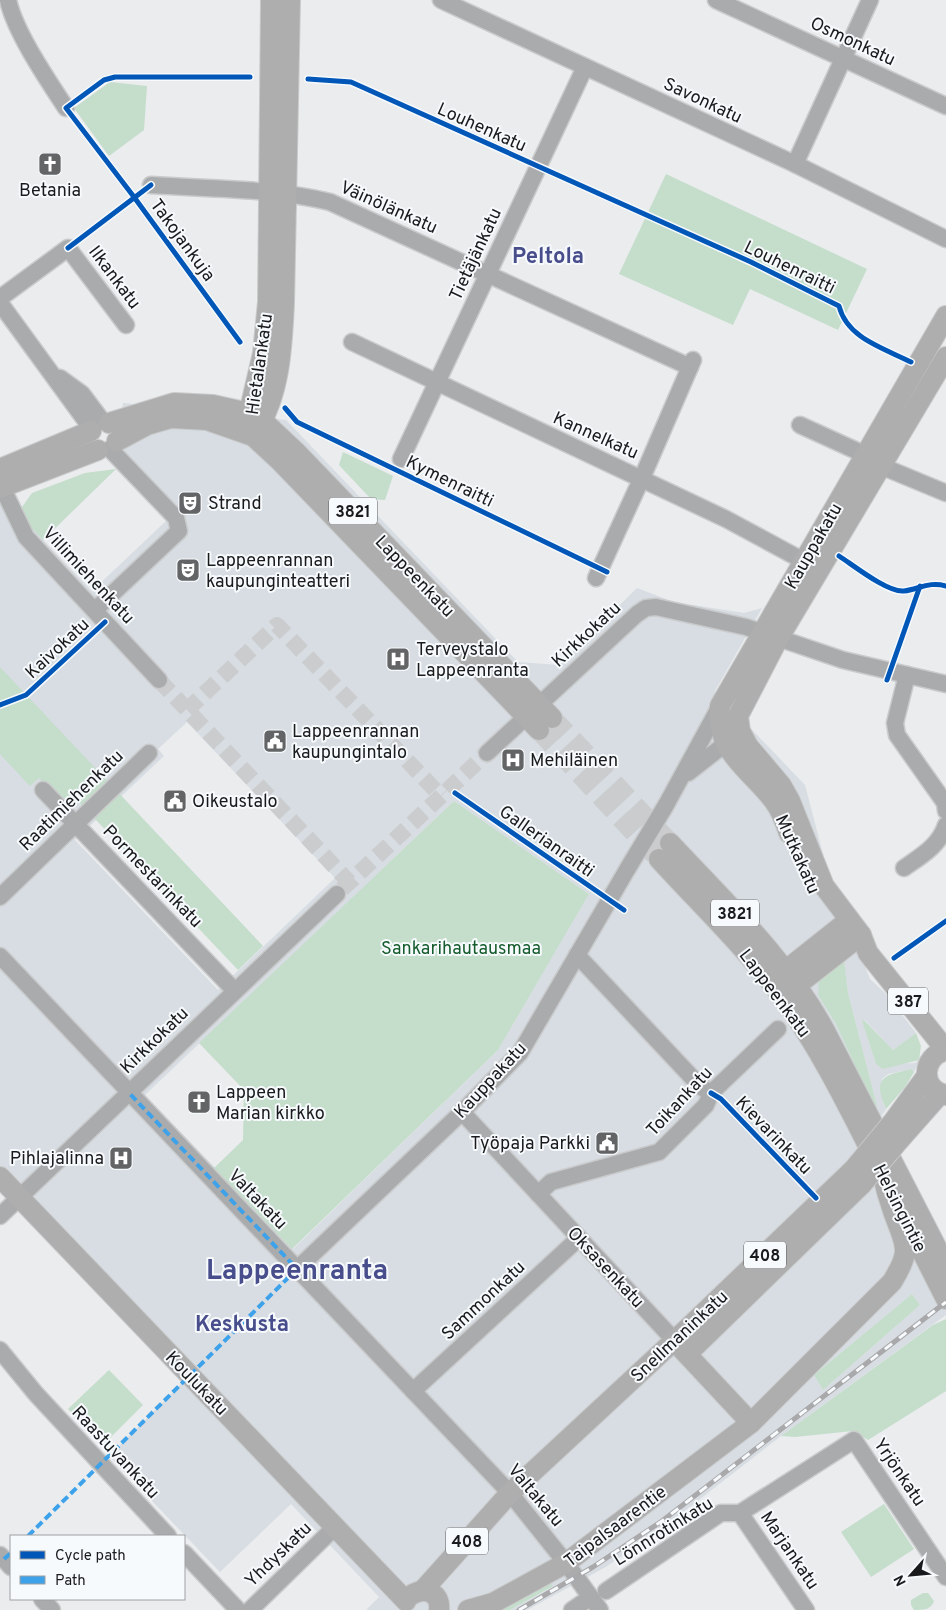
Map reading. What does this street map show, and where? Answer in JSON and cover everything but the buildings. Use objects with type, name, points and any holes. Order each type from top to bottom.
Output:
[{"type":"main road","name":"Hietalankatu","points":[[271,0],[279,63]]},
{"type":"main road","name":"Hietalankatu","points":[[255,423],[269,404],[281,352],[278,101],[279,63],[290,0]]},
{"type":"main road","name":"Kauppakatu","points":[[726,739],[718,722],[720,706],[770,636],[873,461],[946,316]]},
{"type":"main road","name":"Kauppakatu","points":[[873,461],[946,357]]},
{"type":"main road","name":"Lappeenkatu","points":[[1,481],[103,435],[170,418],[255,423],[294,476],[539,718]]},
{"type":"main road","name":"Kauppakatu","points":[[738,716],[770,636]]},
{"type":"main road","name":"Mutkakatu","points":[[738,716],[740,731],[726,739],[781,785],[790,801],[824,886],[854,936],[946,1050]]},
{"type":"main road","name":"Lappeenkatu","points":[[670,843],[784,983],[812,1041],[884,1132]]},
{"type":"main road","name":"Lappeenkatu","points":[[659,859],[784,983]]},
{"type":"main road","points":[[784,983],[854,936]]},
{"type":"main road","name":"387","points":[[926,1077],[928,1062],[933,1056],[946,1050]]},
{"type":"main road","points":[[926,1077],[934,1090],[943,1094]]},
{"type":"main road","name":"Snellmaninkatu","points":[[409,1596],[510,1493],[681,1347],[858,1176],[884,1132],[926,1077]]},
{"type":"main road","name":"Snellmaninkatu","points":[[884,1132],[943,1094]]},
{"type":"main road","name":"Helsingintie","points":[[884,1132],[882,1172],[941,1273]]},
{"type":"main road","name":"Helsingintie","points":[[884,1132],[941,1273],[946,1299]]},
{"type":"main road","points":[[882,1172],[892,1208],[906,1242],[903,1262],[892,1282]]},
{"type":"main road","name":"Koulukatu","points":[[0,1177],[335,1527],[409,1596],[434,1594],[438,1601],[439,1610]]},
{"type":"main road","points":[[892,1282],[917,1272],[941,1273]]},
{"type":"main road","name":"Taipalsaarentie","points":[[468,1610],[494,1602],[566,1563],[751,1423],[892,1282]]},
{"type":"main road","name":"Oksasenkatu","points":[[681,1347],[751,1423]]},
{"type":"street","points":[[8,0],[10,10],[21,31],[66,108]]},
{"type":"street","name":"Savonkatu","points":[[442,0],[795,164],[946,239]]},
{"type":"street","name":"Osmonkatu","points":[[716,0],[946,106]]},
{"type":"street","points":[[795,164],[870,0]]},
{"type":"street","name":"Tietäjänkatu","points":[[401,459],[585,67]]},
{"type":"street","name":"Väinölänkatu","points":[[150,185],[278,193],[330,202],[691,363],[642,478]]},
{"type":"street","name":"Ilkankatu","points":[[0,298],[68,248],[126,326]]},
{"type":"street","points":[[0,303],[49,370],[82,394],[103,435]]},
{"type":"street","name":"Kannelkatu","points":[[352,342],[642,478],[750,531],[812,565]]},
{"type":"street","points":[[800,425],[873,461],[946,493]]},
{"type":"street","name":"Kaivokatu","points":[[95,610],[179,531],[176,518],[103,435]]},
{"type":"street","points":[[596,578],[642,478]]},
{"type":"street","name":"Villimiehenkatu","points":[[1,481],[26,537],[159,680]]},
{"type":"street","name":"Kirkkokatu","points":[[488,752],[539,718],[637,614],[646,608],[656,607],[770,636]]},
{"type":"street","points":[[770,636],[843,660],[946,684]]},
{"type":"street","points":[[907,675],[895,723],[898,735],[945,803],[946,811]]},
{"type":"street","name":"Kauppakatu","points":[[297,1269],[462,1112],[520,1052],[683,777],[726,739]]},
{"type":"street","name":"Raatimiehenkatu","points":[[0,896],[149,753]]},
{"type":"street","name":"Pormestarinkatu","points":[[43,790],[234,990]]},
{"type":"street","points":[[904,868],[928,851],[942,836],[946,825]]},
{"type":"street","name":"Kirkkokatu","points":[[0,1216],[234,990],[337,894]]},
{"type":"street","name":"Kievarinkatu","points":[[577,955],[701,1088],[711,1093]]},
{"type":"street","name":"Valtakatu","points":[[0,956],[510,1493],[566,1563],[585,1606]]},
{"type":"street","name":"Toikankatu","points":[[538,1194],[551,1182],[659,1152],[706,1105],[711,1093],[778,1029]]},
{"type":"street","name":"Oksasenkatu","points":[[462,1112],[681,1347]]},
{"type":"street","name":"Sammonkatu","points":[[413,1392],[579,1238]]},
{"type":"street","name":"Raastuvankatu","points":[[0,1350],[36,1394],[167,1535]]},
{"type":"street","name":"Raastuvankatu","points":[[0,1364],[36,1394]]},
{"type":"street","name":"Lönnrotinkatu","points":[[606,1590],[721,1513],[740,1513],[854,1440]]},
{"type":"street","name":"Yrjönkatu","points":[[854,1440],[946,1577]]},
{"type":"street","name":"Marjankatu","points":[[740,1513],[806,1610]]},
{"type":"street","name":"Yhdyskatu","points":[[250,1610],[335,1527]]},
{"type":"street","points":[[185,1554],[238,1610]]},
{"type":"street","points":[[43,1600],[52,1610]]},
{"type":"shaded area","points":[[123,403],[286,420],[518,662],[559,665],[637,588],[674,602],[744,613],[762,608],[715,691],[805,785],[828,873],[870,979],[886,994],[916,1033],[893,1050],[865,1020],[862,1021],[876,1064],[915,1063],[919,1060],[914,1072],[912,1069],[888,1074],[882,1079],[883,1103],[886,1109],[871,1133],[946,1266],[946,1315],[781,1436],[655,1534],[604,1568],[527,1610],[510,1610],[552,1587],[497,1610],[366,1610],[379,1597],[291,1504],[220,1572],[109,1456],[189,1376],[0,1177],[0,503],[22,507],[25,521],[92,591],[166,521],[116,469]],"holes":[[[187,722],[335,878],[218,990],[75,840],[164,756],[158,749]],[[454,801],[589,894],[498,1050],[293,1249],[145,1095]],[[844,961],[848,993],[877,1106],[875,1108],[836,1024],[818,995]],[[912,1294],[920,1305],[823,1390],[814,1375]]]},
{"type":"green space","points":[[110,82],[147,86],[144,130],[109,156],[74,108]]},
{"type":"green space","points":[[666,174],[867,269],[838,330],[750,289],[733,325],[619,274]]},
{"type":"green space","points":[[343,452],[393,476],[385,500],[371,499],[339,465]]},
{"type":"green space","points":[[116,469],[43,540],[25,521],[22,507],[32,493],[85,473]]},
{"type":"green space","points":[[0,667],[263,946],[238,970],[79,802],[69,810],[39,778],[30,786],[0,754]]},
{"type":"green space","name":"Sankarihautausmaa","points":[[454,801],[589,894],[498,1050],[292,1249],[214,1168],[243,1140],[244,1090],[199,1043]]},
{"type":"green space","points":[[844,960],[848,993],[877,1106],[875,1109],[836,1024],[818,995],[819,981]]},
{"type":"green space","points":[[864,1020],[893,1050],[916,1033],[921,1046],[919,1060],[883,1069],[876,1064],[862,1021]]},
{"type":"green space","points":[[912,1069],[914,1072],[905,1087],[886,1109],[880,1090],[883,1079],[894,1073]]},
{"type":"green space","points":[[912,1294],[920,1305],[823,1390],[814,1375]]},
{"type":"green space","points":[[946,1319],[946,1391],[868,1440],[853,1431],[795,1437],[781,1436],[933,1325]]},
{"type":"green space","points":[[109,1370],[143,1405],[103,1445],[68,1409]]},
{"type":"green space","points":[[884,1504],[914,1549],[871,1577],[841,1532]]},
{"type":"green space","points":[[548,1581],[553,1586],[510,1610],[497,1610]]},
{"type":"green space","points":[[923,1593],[928,1593],[934,1601],[933,1604],[926,1609],[914,1610],[911,1600]]},
{"type":"tunnel","points":[[187,710],[277,625],[441,796]]},
{"type":"tunnel","points":[[159,680],[349,882]]},
{"type":"tunnel","points":[[552,718],[670,843]]},
{"type":"tunnel","points":[[539,730],[659,859]]},
{"type":"tunnel","points":[[342,889],[487,753]]},
{"type":"railway","points":[[519,1610],[593,1567],[662,1521],[946,1302]]},
{"type":"marked path","points":[[29,1535],[297,1269],[129,1093]]},
{"type":"marked path","points":[[4,1559],[10,1554]]},
{"type":"cycle path","name":"Takojankuja","points":[[240,342],[66,108],[104,80],[115,77],[250,77]]},
{"type":"cycle path","name":"Louhenkatu","points":[[308,79],[351,82],[751,262],[839,306],[843,317],[858,334],[878,347],[911,362]]},
{"type":"cycle path","points":[[68,248],[151,185]]},
{"type":"cycle path","name":"Kymenraitti","points":[[285,408],[297,422],[607,572]]},
{"type":"cycle path","points":[[839,556],[889,588],[904,591],[935,584],[946,586]]},
{"type":"cycle path","points":[[887,680],[920,586]]},
{"type":"cycle path","points":[[0,705],[26,695],[105,622]]},
{"type":"cycle path","name":"Gallerianraitti","points":[[455,793],[624,910]]},
{"type":"cycle path","points":[[894,958],[946,921]]},
{"type":"cycle path","points":[[711,1093],[721,1099],[816,1198]]},
{"type":"place","name":"Betania","points":[[50,164]]},
{"type":"place","name":"Strand","points":[[190,503]]},
{"type":"place","name":"Lappeenrannan kaupunginteatteri","points":[[188,570]]},
{"type":"place","name":"Terveystalo Lappeenranta","points":[[398,659]]},
{"type":"place","name":"Lappeenrannan kaupungintalo","points":[[275,741]]},
{"type":"place","name":"Mehiläinen","points":[[513,760]]},
{"type":"place","name":"Oikeustalo","points":[[175,801]]},
{"type":"place","name":"Lappeen Marian kirkko","points":[[199,1102]]},
{"type":"place","name":"Työpaja Parkki","points":[[607,1143]]},
{"type":"place","name":"Pihlajalinna","points":[[121,1158]]},
{"type":"district","name":"Peltola","points":[[548,255]]},
{"type":"district","name":"Lappeenranta","points":[[297,1269]]},
{"type":"district","name":"Keskusta","points":[[242,1323]]}]
